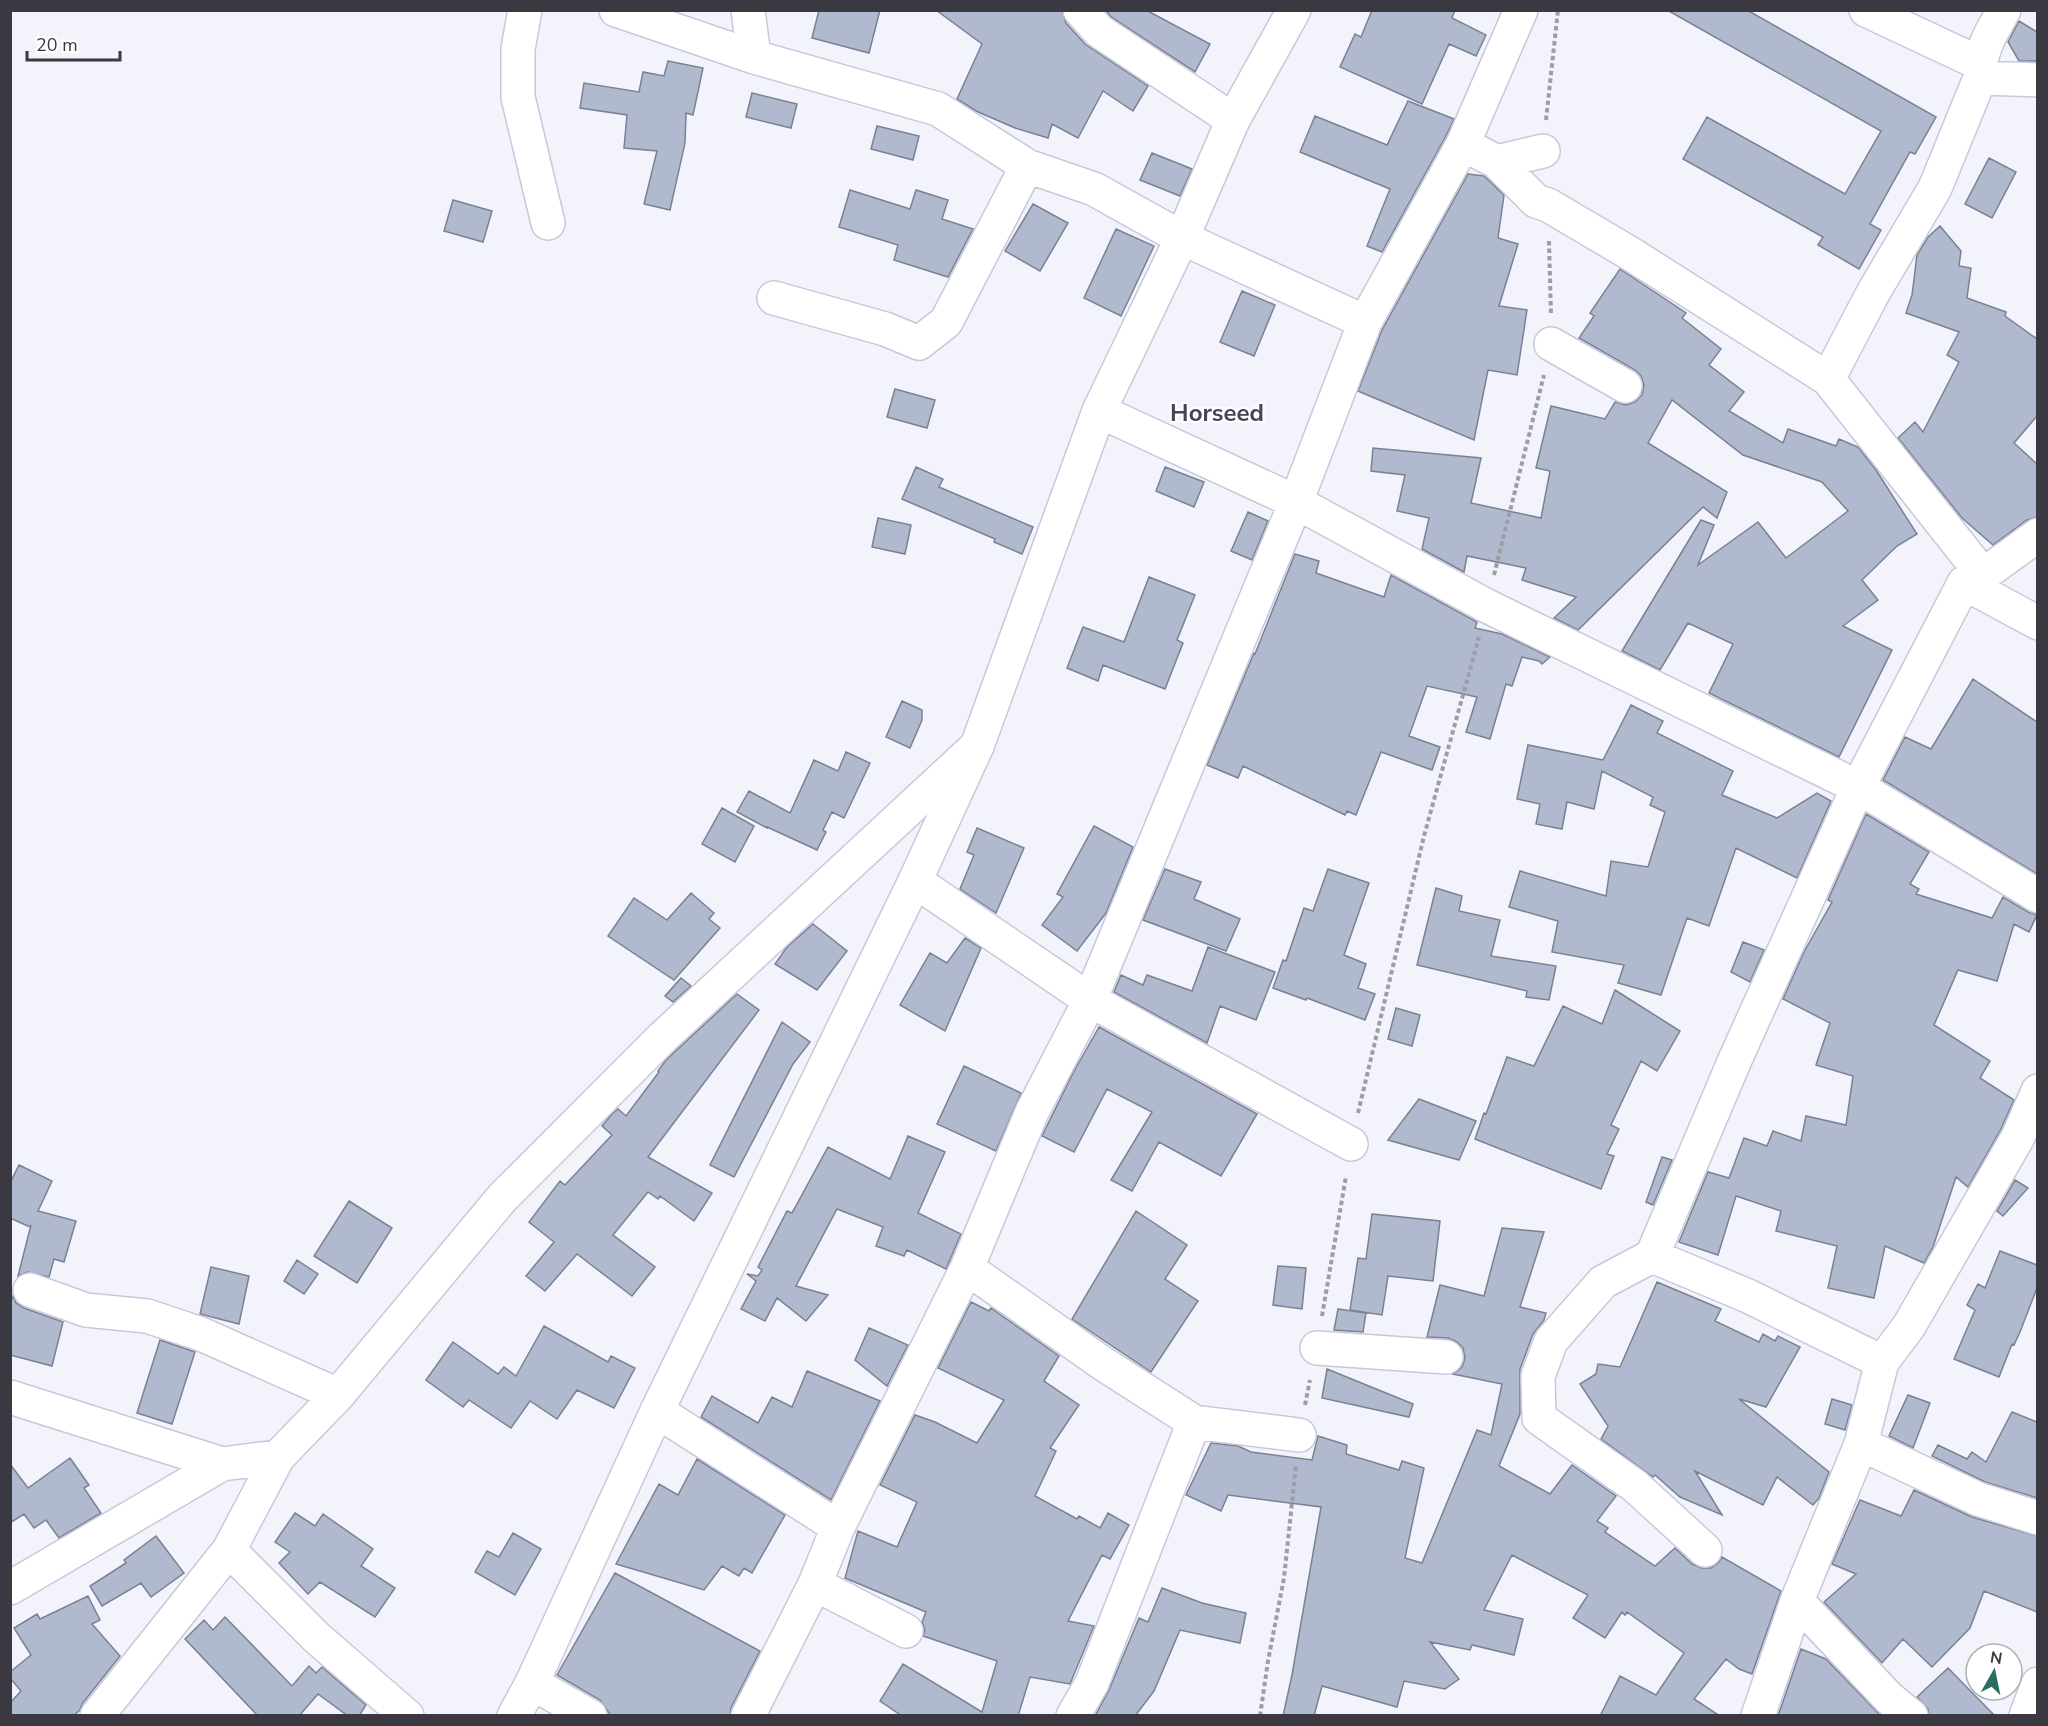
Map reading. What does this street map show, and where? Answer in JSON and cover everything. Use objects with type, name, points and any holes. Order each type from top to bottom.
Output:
[{"type":"street","points":[[525,10],[518,49],[518,97],[548,224]]},
{"type":"street","points":[[616,10],[754,57],[938,109],[1027,166],[1094,189],[1182,238],[1365,322]]},
{"type":"street","points":[[748,10],[754,57]]},
{"type":"street","points":[[1080,10],[1099,31],[1233,120]]},
{"type":"street","points":[[514,1716],[532,1683],[657,1411],[915,881],[977,746],[1099,411],[1182,238],[1233,120],[1294,10]]},
{"type":"street","points":[[748,1716],[815,1584],[838,1527],[968,1268],[1032,1112],[1090,1000],[1296,502],[1365,322],[1463,144],[1521,10]]},
{"type":"street","points":[[1866,10],[1979,70],[2037,80]]},
{"type":"street","points":[[1828,378],[1873,292],[1935,188],[1989,38],[2004,10]]},
{"type":"street","points":[[1463,144],[1497,162],[1536,201],[1548,205],[1630,254],[1828,378],[1973,579],[2037,623]]},
{"type":"street","points":[[1497,162],[1543,151]]},
{"type":"street","points":[[774,298],[885,329],[919,342],[946,322],[1027,166]]},
{"type":"street","points":[[1551,344],[1625,386]]},
{"type":"street","points":[[1099,411],[1296,502],[1487,606],[1858,788],[2037,896]]},
{"type":"street","points":[[1705,1550],[1635,1486],[1539,1418],[1538,1376],[1551,1341],[1603,1282],[1652,1256],[1734,1062],[1858,788],[1973,579],[2037,535]]},
{"type":"street","points":[[97,1716],[229,1550],[278,1457],[338,1395],[502,1198],[662,1038],[977,746]]},
{"type":"street","points":[[915,881],[1090,1000],[1351,1144]]},
{"type":"street","points":[[1758,1716],[1797,1601],[1861,1444],[1882,1362],[1909,1326],[2018,1137],[2037,1091]]},
{"type":"street","points":[[1652,1256],[1748,1296],[1882,1362]]},
{"type":"street","points":[[968,1268],[1102,1363],[1194,1422],[1299,1435]]},
{"type":"street","points":[[30,1290],[86,1311],[147,1316],[201,1334],[338,1395]]},
{"type":"street","points":[[1317,1348],[1446,1357]]},
{"type":"street","points":[[10,1397],[222,1464]]},
{"type":"street","points":[[657,1411],[838,1527]]},
{"type":"street","points":[[1073,1716],[1092,1683],[1194,1422]]},
{"type":"street","points":[[1861,1444],[1978,1499],[2037,1518]]},
{"type":"street","points":[[10,1588],[222,1464],[278,1457]]},
{"type":"street","points":[[229,1550],[316,1637],[407,1716]]},
{"type":"street","points":[[815,1584],[906,1631]]},
{"type":"street","points":[[1797,1601],[1889,1698],[1911,1716]]},
{"type":"street","points":[[532,1683],[590,1716]]},
{"type":"street","points":[[2026,1716],[2037,1684]]},
{"type":"path","points":[[1543,151],[1558,10]]},
{"type":"path","points":[[1260,1716],[1284,1578],[1299,1435],[1317,1348],[1351,1144],[1424,836],[1467,687],[1551,344],[1548,205]]},
{"type":"building","points":[[819,10],[880,10],[869,53],[812,38]]},
{"type":"building","points":[[936,10],[1062,10],[1066,23],[1085,44],[1148,86],[1133,111],[1103,91],[1078,138],[1052,124],[1048,138],[1015,128],[976,111],[957,99],[982,44]]},
{"type":"building","points":[[1106,10],[1146,10],[1210,44],[1195,72],[1111,17]]},
{"type":"building","points":[[1372,10],[1455,10],[1452,18],[1486,35],[1476,56],[1449,44],[1422,104],[1340,67],[1355,34],[1361,37]]},
{"type":"building","points":[[1667,10],[1747,10],[1936,117],[1915,154],[1910,152],[1870,224],[1881,230],[1859,269],[1818,245],[1823,237],[1683,159],[1707,117],[1845,194],[1881,131]]},
{"type":"building","points":[[2019,21],[2037,32],[2037,61],[2019,61],[2008,42]]},
{"type":"building","points":[[668,61],[703,68],[693,115],[686,113],[685,143],[670,210],[644,204],[657,151],[624,148],[627,115],[580,108],[584,83],[639,92],[643,72],[664,76]]},
{"type":"building","points":[[752,93],[797,104],[791,128],[746,117]]},
{"type":"building","points":[[1408,101],[1454,119],[1382,252],[1367,246],[1390,189],[1300,152],[1315,116],[1387,145]]},
{"type":"building","points":[[877,126],[919,136],[913,160],[871,149]]},
{"type":"building","points":[[1152,153],[1192,169],[1180,196],[1140,180]]},
{"type":"building","points":[[1989,158],[2016,172],[1992,218],[1965,204]]},
{"type":"building","points":[[1468,174],[1484,176],[1504,195],[1498,238],[1518,244],[1499,306],[1527,310],[1517,375],[1488,370],[1474,440],[1358,391],[1382,330]]},
{"type":"building","points":[[850,190],[910,209],[916,190],[948,200],[942,219],[973,229],[948,277],[894,260],[898,245],[839,227]]},
{"type":"building","points":[[453,200],[492,211],[483,242],[444,231]]},
{"type":"building","points":[[1033,204],[1068,223],[1040,271],[1005,251]]},
{"type":"building","points":[[1940,226],[1961,251],[1959,266],[1971,268],[1967,298],[2006,312],[2005,316],[2037,339],[2037,416],[2014,443],[2037,464],[2037,517],[2027,520],[1993,545],[1962,518],[1898,438],[1915,422],[1923,432],[1959,362],[1947,355],[1959,332],[1906,313],[1912,295],[1917,255],[1928,237]]},
{"type":"building","points":[[1116,229],[1154,246],[1121,316],[1084,298]]},
{"type":"building","points":[[1620,269],[1686,313],[1682,318],[1721,349],[1709,365],[1744,392],[1729,411],[1783,443],[1788,429],[1836,446],[1839,439],[1858,447],[1876,470],[1917,534],[1897,546],[1862,580],[1878,600],[1843,626],[1892,650],[1839,757],[1709,693],[1733,644],[1688,623],[1660,670],[1622,651],[1701,520],[1714,525],[1698,565],[1758,522],[1786,558],[1848,511],[1822,482],[1743,455],[1672,400],[1648,443],[1727,492],[1717,518],[1703,507],[1578,630],[1554,618],[1576,597],[1522,580],[1526,568],[1467,556],[1464,572],[1422,549],[1429,518],[1397,511],[1405,475],[1371,471],[1373,448],[1481,458],[1471,503],[1541,518],[1550,471],[1536,468],[1551,406],[1605,419],[1615,402],[1626,405],[1635,402],[1642,395],[1644,385],[1641,376],[1635,370],[1579,338],[1594,316],[1590,313]]},
{"type":"building","points":[[1242,291],[1275,305],[1254,356],[1220,342]]},
{"type":"building","points":[[895,389],[935,400],[927,428],[887,417]]},
{"type":"building","points":[[916,467],[943,479],[939,487],[1033,527],[1022,554],[994,542],[995,539],[902,499]]},
{"type":"building","points":[[1165,467],[1204,482],[1194,507],[1156,491]]},
{"type":"building","points":[[1248,512],[1268,521],[1252,560],[1231,551]]},
{"type":"building","points":[[878,518],[911,525],[905,554],[872,547]]},
{"type":"building","points":[[1295,554],[1319,561],[1316,573],[1384,597],[1391,575],[1477,622],[1475,628],[1502,634],[1550,657],[1542,664],[1539,661],[1522,657],[1512,686],[1506,684],[1490,739],[1466,732],[1477,697],[1427,686],[1409,736],[1440,747],[1432,770],[1381,752],[1356,815],[1347,811],[1345,815],[1243,766],[1238,778],[1207,765]]},
{"type":"building","points":[[1149,577],[1195,595],[1177,640],[1183,643],[1165,689],[1103,665],[1098,681],[1067,668],[1083,627],[1124,642]]},
{"type":"building","points":[[1973,679],[2037,722],[2037,874],[1883,780],[1905,737],[1931,749]]},
{"type":"building","points":[[902,701],[922,710],[922,720],[910,748],[886,737]]},
{"type":"building","points":[[1631,705],[1663,721],[1657,733],[1733,771],[1722,795],[1777,818],[1817,793],[1831,801],[1797,878],[1736,848],[1709,926],[1687,918],[1661,995],[1618,983],[1624,965],[1552,952],[1558,921],[1509,907],[1520,871],[1606,896],[1611,861],[1648,867],[1665,812],[1650,805],[1653,797],[1602,771],[1594,809],[1567,802],[1562,829],[1536,824],[1540,804],[1517,799],[1528,745],[1603,760]]},
{"type":"building","points":[[846,752],[870,763],[844,818],[832,812],[817,850],[737,812],[749,791],[790,813],[814,760],[838,771]]},
{"type":"building","points":[[722,808],[754,826],[735,862],[702,844]]},
{"type":"building","points":[[1866,814],[1929,852],[1910,884],[1919,889],[1916,894],[1992,918],[2003,897],[2037,915],[2029,932],[2014,924],[1997,981],[1958,970],[1934,1025],[1990,1061],[1980,1078],[2014,1100],[2001,1129],[1968,1187],[1956,1177],[1933,1247],[1924,1263],[1885,1246],[1874,1298],[1828,1288],[1837,1246],[1776,1231],[1781,1211],[1736,1196],[1718,1255],[1679,1242],[1708,1172],[1729,1178],[1744,1138],[1767,1146],[1773,1131],[1801,1141],[1806,1116],[1846,1125],[1853,1076],[1816,1065],[1830,1023],[1783,999],[1804,952],[1832,902],[1828,900]]},
{"type":"building","points":[[1094,826],[1133,847],[1106,913],[1077,951],[1042,925],[1063,897],[1057,894]]},
{"type":"building","points":[[977,828],[1024,848],[996,913],[960,889],[974,855],[967,852]]},
{"type":"building","points":[[1165,869],[1201,882],[1194,899],[1240,919],[1226,951],[1143,920]]},
{"type":"building","points":[[1328,869],[1369,883],[1344,955],[1366,964],[1358,988],[1375,994],[1365,1020],[1273,988],[1283,960],[1286,961],[1304,908],[1313,911]]},
{"type":"building","points":[[1436,888],[1462,896],[1459,911],[1500,920],[1491,956],[1556,966],[1549,1000],[1526,997],[1527,991],[1417,965]]},
{"type":"building","points":[[691,893],[714,913],[709,919],[720,928],[674,980],[608,936],[634,898],[667,920]]},
{"type":"building","points":[[813,924],[847,951],[817,990],[775,964],[787,947]]},
{"type":"building","points":[[965,938],[981,948],[945,1031],[900,1005],[930,953],[947,963]]},
{"type":"building","points":[[1743,942],[1764,950],[1750,982],[1731,972]]},
{"type":"building","points":[[1208,947],[1275,972],[1256,1020],[1220,1006],[1207,1043],[1114,992],[1121,975],[1143,985],[1147,975],[1192,991]]},
{"type":"building","points":[[681,978],[691,986],[673,1002],[665,996]]},
{"type":"building","points":[[1615,990],[1680,1031],[1657,1071],[1641,1061],[1611,1125],[1619,1129],[1607,1154],[1614,1156],[1601,1189],[1475,1139],[1507,1057],[1534,1066],[1563,1006],[1602,1024]]},
{"type":"building","points":[[737,994],[759,1010],[648,1157],[712,1193],[694,1221],[660,1196],[658,1199],[648,1192],[613,1235],[655,1267],[632,1296],[577,1254],[545,1291],[526,1276],[554,1242],[529,1222],[560,1181],[565,1185],[612,1135],[602,1126],[612,1114],[618,1109],[626,1116],[666,1060]]},
{"type":"building","points":[[1396,1008],[1420,1015],[1412,1046],[1388,1039]]},
{"type":"building","points":[[782,1022],[810,1042],[793,1064],[734,1177],[710,1165]]},
{"type":"building","points":[[1099,1027],[1257,1114],[1221,1176],[1159,1142],[1132,1191],[1111,1180],[1152,1112],[1107,1089],[1074,1152],[1042,1136]]},
{"type":"building","points":[[964,1066],[1021,1093],[996,1151],[937,1124]]},
{"type":"building","points":[[1419,1099],[1476,1121],[1459,1160],[1388,1140]]},
{"type":"building","points":[[908,1136],[945,1152],[918,1213],[961,1234],[946,1269],[907,1250],[904,1256],[876,1246],[883,1227],[837,1209],[796,1286],[828,1295],[806,1321],[777,1298],[765,1321],[741,1309],[756,1281],[747,1274],[758,1276],[762,1270],[758,1267],[787,1211],[792,1213],[828,1147],[890,1179]]},
{"type":"building","points":[[1662,1157],[1672,1160],[1653,1205],[1646,1202]]},
{"type":"building","points":[[19,1165],[52,1181],[38,1211],[76,1221],[64,1262],[54,1259],[49,1277],[27,1272],[18,1276],[31,1225],[30,1227],[10,1218],[10,1183]]},
{"type":"building","points":[[2015,1180],[2028,1188],[2003,1216],[1997,1211]]},
{"type":"building","points":[[349,1201],[392,1228],[357,1283],[314,1256]]},
{"type":"building","points":[[1136,1211],[1187,1245],[1165,1279],[1198,1301],[1151,1372],[1072,1319]]},
{"type":"building","points":[[1372,1214],[1440,1221],[1433,1281],[1388,1276],[1382,1315],[1350,1310],[1358,1258],[1366,1259]]},
{"type":"building","points":[[1502,1228],[1544,1232],[1520,1307],[1546,1313],[1544,1320],[1533,1334],[1520,1369],[1520,1414],[1499,1466],[1550,1494],[1572,1465],[1616,1496],[1597,1521],[1608,1528],[1605,1532],[1655,1566],[1675,1548],[1692,1564],[1702,1568],[1711,1568],[1722,1557],[1781,1591],[1752,1674],[1739,1669],[1726,1659],[1694,1699],[1720,1716],[1600,1716],[1620,1676],[1656,1695],[1684,1653],[1627,1612],[1625,1615],[1622,1612],[1605,1638],[1573,1618],[1588,1595],[1512,1555],[1484,1610],[1523,1619],[1514,1655],[1472,1645],[1470,1650],[1430,1642],[1459,1679],[1445,1689],[1404,1681],[1397,1707],[1322,1686],[1314,1716],[1283,1716],[1321,1507],[1228,1495],[1221,1511],[1186,1495],[1211,1443],[1238,1446],[1251,1452],[1312,1460],[1318,1436],[1347,1445],[1346,1454],[1399,1470],[1402,1461],[1424,1468],[1405,1558],[1422,1563],[1477,1430],[1491,1435],[1502,1384],[1453,1374],[1462,1367],[1465,1358],[1463,1348],[1448,1338],[1427,1337],[1440,1285],[1484,1296]]},
{"type":"building","points":[[2000,1251],[2037,1265],[2037,1288],[1999,1377],[1954,1359],[1975,1310],[1967,1305],[1978,1284],[1985,1288]]},
{"type":"building","points":[[297,1260],[318,1274],[304,1294],[284,1281]]},
{"type":"building","points":[[1278,1266],[1306,1268],[1302,1309],[1273,1305]]},
{"type":"building","points":[[211,1267],[249,1276],[239,1324],[200,1314]]},
{"type":"building","points":[[1657,1282],[1721,1309],[1715,1321],[1759,1342],[1763,1334],[1775,1341],[1778,1336],[1800,1347],[1766,1407],[1739,1399],[1829,1472],[1819,1498],[1813,1505],[1777,1477],[1763,1505],[1695,1471],[1722,1515],[1680,1497],[1655,1475],[1653,1477],[1601,1439],[1608,1426],[1580,1384],[1596,1374],[1598,1364],[1620,1367]]},
{"type":"building","points":[[13,1296],[16,1303],[24,1308],[63,1322],[52,1366],[10,1355],[10,1304]]},
{"type":"building","points":[[971,1302],[989,1311],[991,1308],[1059,1356],[1044,1381],[1079,1405],[1050,1448],[1056,1451],[1035,1496],[1077,1519],[1079,1516],[1100,1528],[1108,1513],[1129,1525],[1110,1559],[1102,1555],[1068,1621],[1094,1626],[1070,1684],[1030,1677],[1018,1716],[902,1716],[880,1701],[903,1664],[982,1712],[997,1661],[923,1636],[925,1630],[922,1622],[926,1612],[845,1578],[858,1531],[897,1547],[917,1502],[880,1485],[915,1415],[935,1422],[977,1443],[1004,1400],[938,1368]]},
{"type":"building","points":[[1338,1309],[1366,1313],[1363,1332],[1334,1330]]},
{"type":"building","points":[[544,1326],[608,1362],[611,1356],[635,1368],[614,1408],[577,1390],[557,1419],[530,1401],[511,1428],[469,1400],[463,1407],[426,1380],[453,1342],[498,1374],[504,1367],[516,1376]]},
{"type":"building","points":[[869,1328],[908,1345],[887,1386],[855,1360]]},
{"type":"building","points":[[160,1340],[195,1352],[172,1424],[137,1413]]},
{"type":"building","points":[[1327,1369],[1413,1404],[1409,1417],[1322,1398]]},
{"type":"building","points":[[807,1371],[880,1401],[831,1500],[701,1417],[712,1396],[758,1423],[772,1397],[792,1407]]},
{"type":"building","points":[[1908,1395],[1930,1403],[1913,1448],[1889,1436]]},
{"type":"building","points":[[1832,1399],[1852,1405],[1845,1430],[1825,1424]]},
{"type":"building","points":[[2012,1412],[2037,1422],[2037,1498],[1985,1482],[1932,1456],[1938,1445],[1967,1459],[1972,1452],[1986,1462]]},
{"type":"building","points":[[70,1458],[89,1485],[84,1488],[101,1513],[59,1538],[46,1520],[34,1528],[24,1514],[10,1523],[10,1464],[28,1488]]},
{"type":"building","points":[[697,1459],[785,1515],[752,1573],[744,1568],[739,1576],[722,1566],[704,1590],[616,1564],[659,1484],[678,1495]]},
{"type":"building","points":[[1914,1490],[1972,1517],[2037,1536],[2037,1612],[1984,1591],[1970,1628],[1932,1667],[1903,1639],[1882,1663],[1824,1602],[1856,1574],[1832,1564],[1860,1500],[1901,1516]]},
{"type":"building","points":[[295,1513],[315,1526],[323,1514],[373,1549],[361,1566],[395,1588],[375,1617],[320,1582],[308,1594],[279,1563],[290,1552],[275,1542]]},
{"type":"building","points":[[513,1533],[541,1549],[515,1595],[475,1572],[487,1551],[499,1557]]},
{"type":"building","points":[[156,1536],[184,1573],[151,1597],[141,1583],[102,1606],[90,1586],[126,1563],[124,1560]]},
{"type":"building","points":[[615,1573],[760,1651],[731,1708],[730,1716],[611,1716],[600,1700],[557,1675]]},
{"type":"building","points":[[1162,1588],[1202,1603],[1246,1613],[1240,1643],[1180,1630],[1154,1691],[1135,1716],[1095,1716],[1109,1690],[1139,1618],[1148,1622]]},
{"type":"building","points":[[88,1596],[100,1620],[92,1624],[120,1656],[82,1704],[80,1710],[73,1716],[10,1716],[10,1703],[21,1691],[10,1678],[10,1672],[31,1655],[14,1628],[37,1614],[40,1619]]},
{"type":"building","points":[[225,1617],[292,1686],[309,1666],[316,1673],[322,1667],[366,1705],[359,1716],[348,1716],[318,1694],[299,1716],[258,1716],[185,1639],[204,1620],[213,1630]]},
{"type":"building","points":[[1801,1649],[1826,1659],[1881,1716],[1778,1716]]},
{"type":"building","points":[[1948,1668],[1964,1684],[1964,1702],[1981,1702],[1995,1716],[1929,1716],[1928,1709],[1917,1697]]},
{"type":"district","name":"Horseed","points":[[1217,413]]}]
